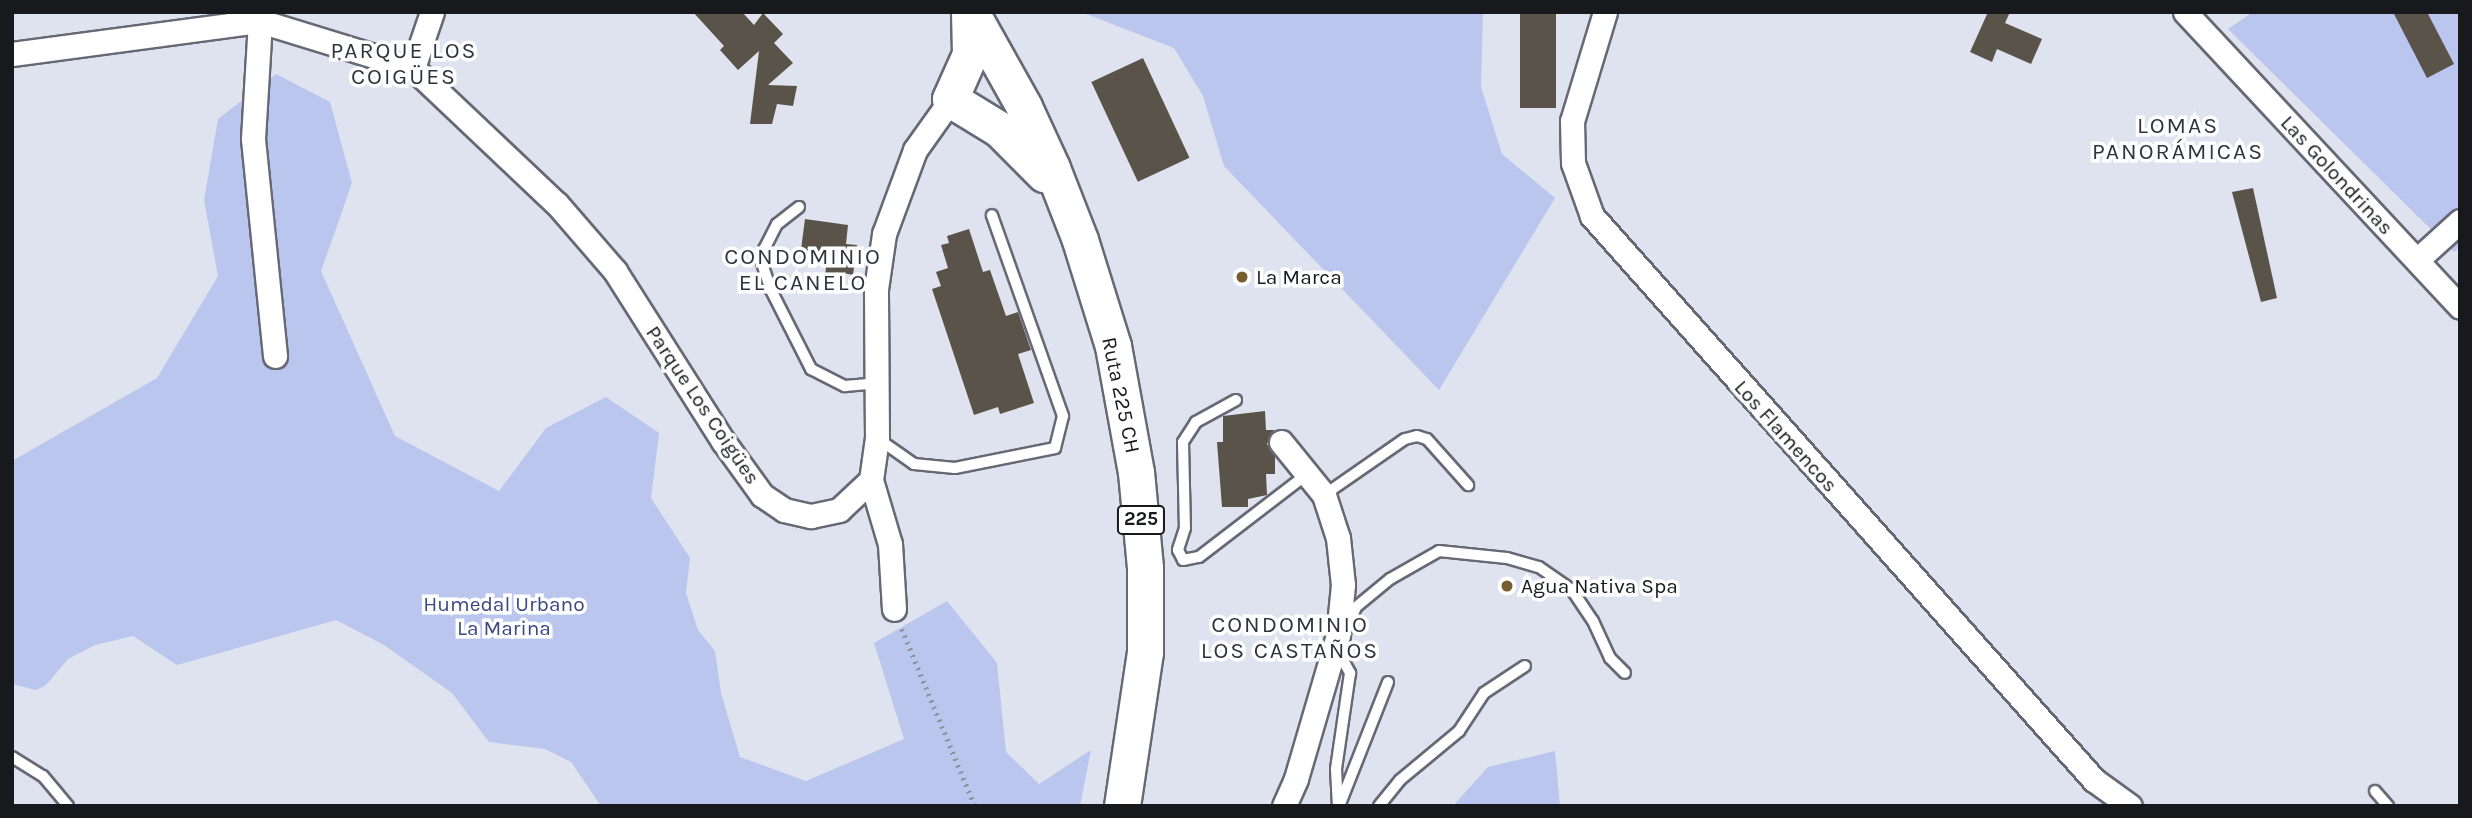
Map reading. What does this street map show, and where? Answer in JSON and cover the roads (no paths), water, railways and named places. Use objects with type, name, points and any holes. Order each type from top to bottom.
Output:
[{"type":"main road","name":"Ruta 225 CH","points":[[970,12],[1024,107],[1068,208],[1113,346],[1136,472],[1144,554],[1145,652],[1122,806]]},
{"type":"main road","points":[[970,12],[970,54],[950,99],[1021,148],[1068,208]]},
{"type":"street","points":[[413,68],[432,12]]},
{"type":"street","name":"Los Flamencos","points":[[1605,12],[1572,121],[1573,163],[1592,216],[2094,780],[2130,806]]},
{"type":"street","name":"Las Golondrinas","points":[[2185,12],[2460,307]]},
{"type":"street","points":[[260,22],[253,139],[275,356]]},
{"type":"street","name":"Parque Los Coigües","points":[[12,54],[260,22],[413,68],[558,204],[615,271],[762,495],[784,510],[826,514],[852,502],[871,480]]},
{"type":"street","points":[[894,609],[890,544],[871,480],[877,438],[876,289],[884,234],[915,150],[950,99],[994,52]]},
{"type":"street","points":[[2417,260],[2460,221]]},
{"type":"street","points":[[1281,442],[1324,495],[1338,538],[1343,585],[1331,659],[1296,779],[1284,806]]},
{"type":"lane","points":[[799,207],[777,224],[764,249],[762,263],[771,289],[811,369],[845,386],[877,383]]},
{"type":"lane","points":[[877,438],[915,464],[955,468],[1055,448],[1063,416],[992,215]]},
{"type":"lane","points":[[1236,400],[1196,422],[1183,442],[1185,528],[1178,550],[1183,559],[1199,557],[1307,474]]},
{"type":"lane","points":[[1324,495],[1405,439],[1417,436],[1427,439],[1468,485]]},
{"type":"lane","points":[[1339,806],[1336,769],[1350,673],[1344,662],[1331,659],[1356,607],[1390,579],[1439,551],[1507,558],[1556,577],[1584,606],[1603,648],[1625,673]]},
{"type":"lane","points":[[1379,806],[1400,780],[1459,731],[1484,693],[1525,666]]},
{"type":"lane","points":[[1339,806],[1388,682]]},
{"type":"lane","points":[[12,757],[43,776],[68,806]]},
{"type":"lane","points":[[2375,792],[2388,806]]},
{"type":"place","name":"La Marca","points":[[1242,277]]},
{"type":"place","name":"Agua Nativa Spa","points":[[1507,586]]},
{"type":"district","name":"PARQUE LOS COIGÜES","points":[[404,64]]},
{"type":"district","name":"LOMAS PANORÁMICAS","points":[[2178,139]]},
{"type":"district","name":"CONDOMINIO EL CANELO","points":[[803,270]]},
{"type":"district","name":"CONDOMINIO LOS CASTAÑOS","points":[[1290,638]]},
{"type":"park label","name":"Humedal Urbano La Marina","points":[[504,616]]}]
